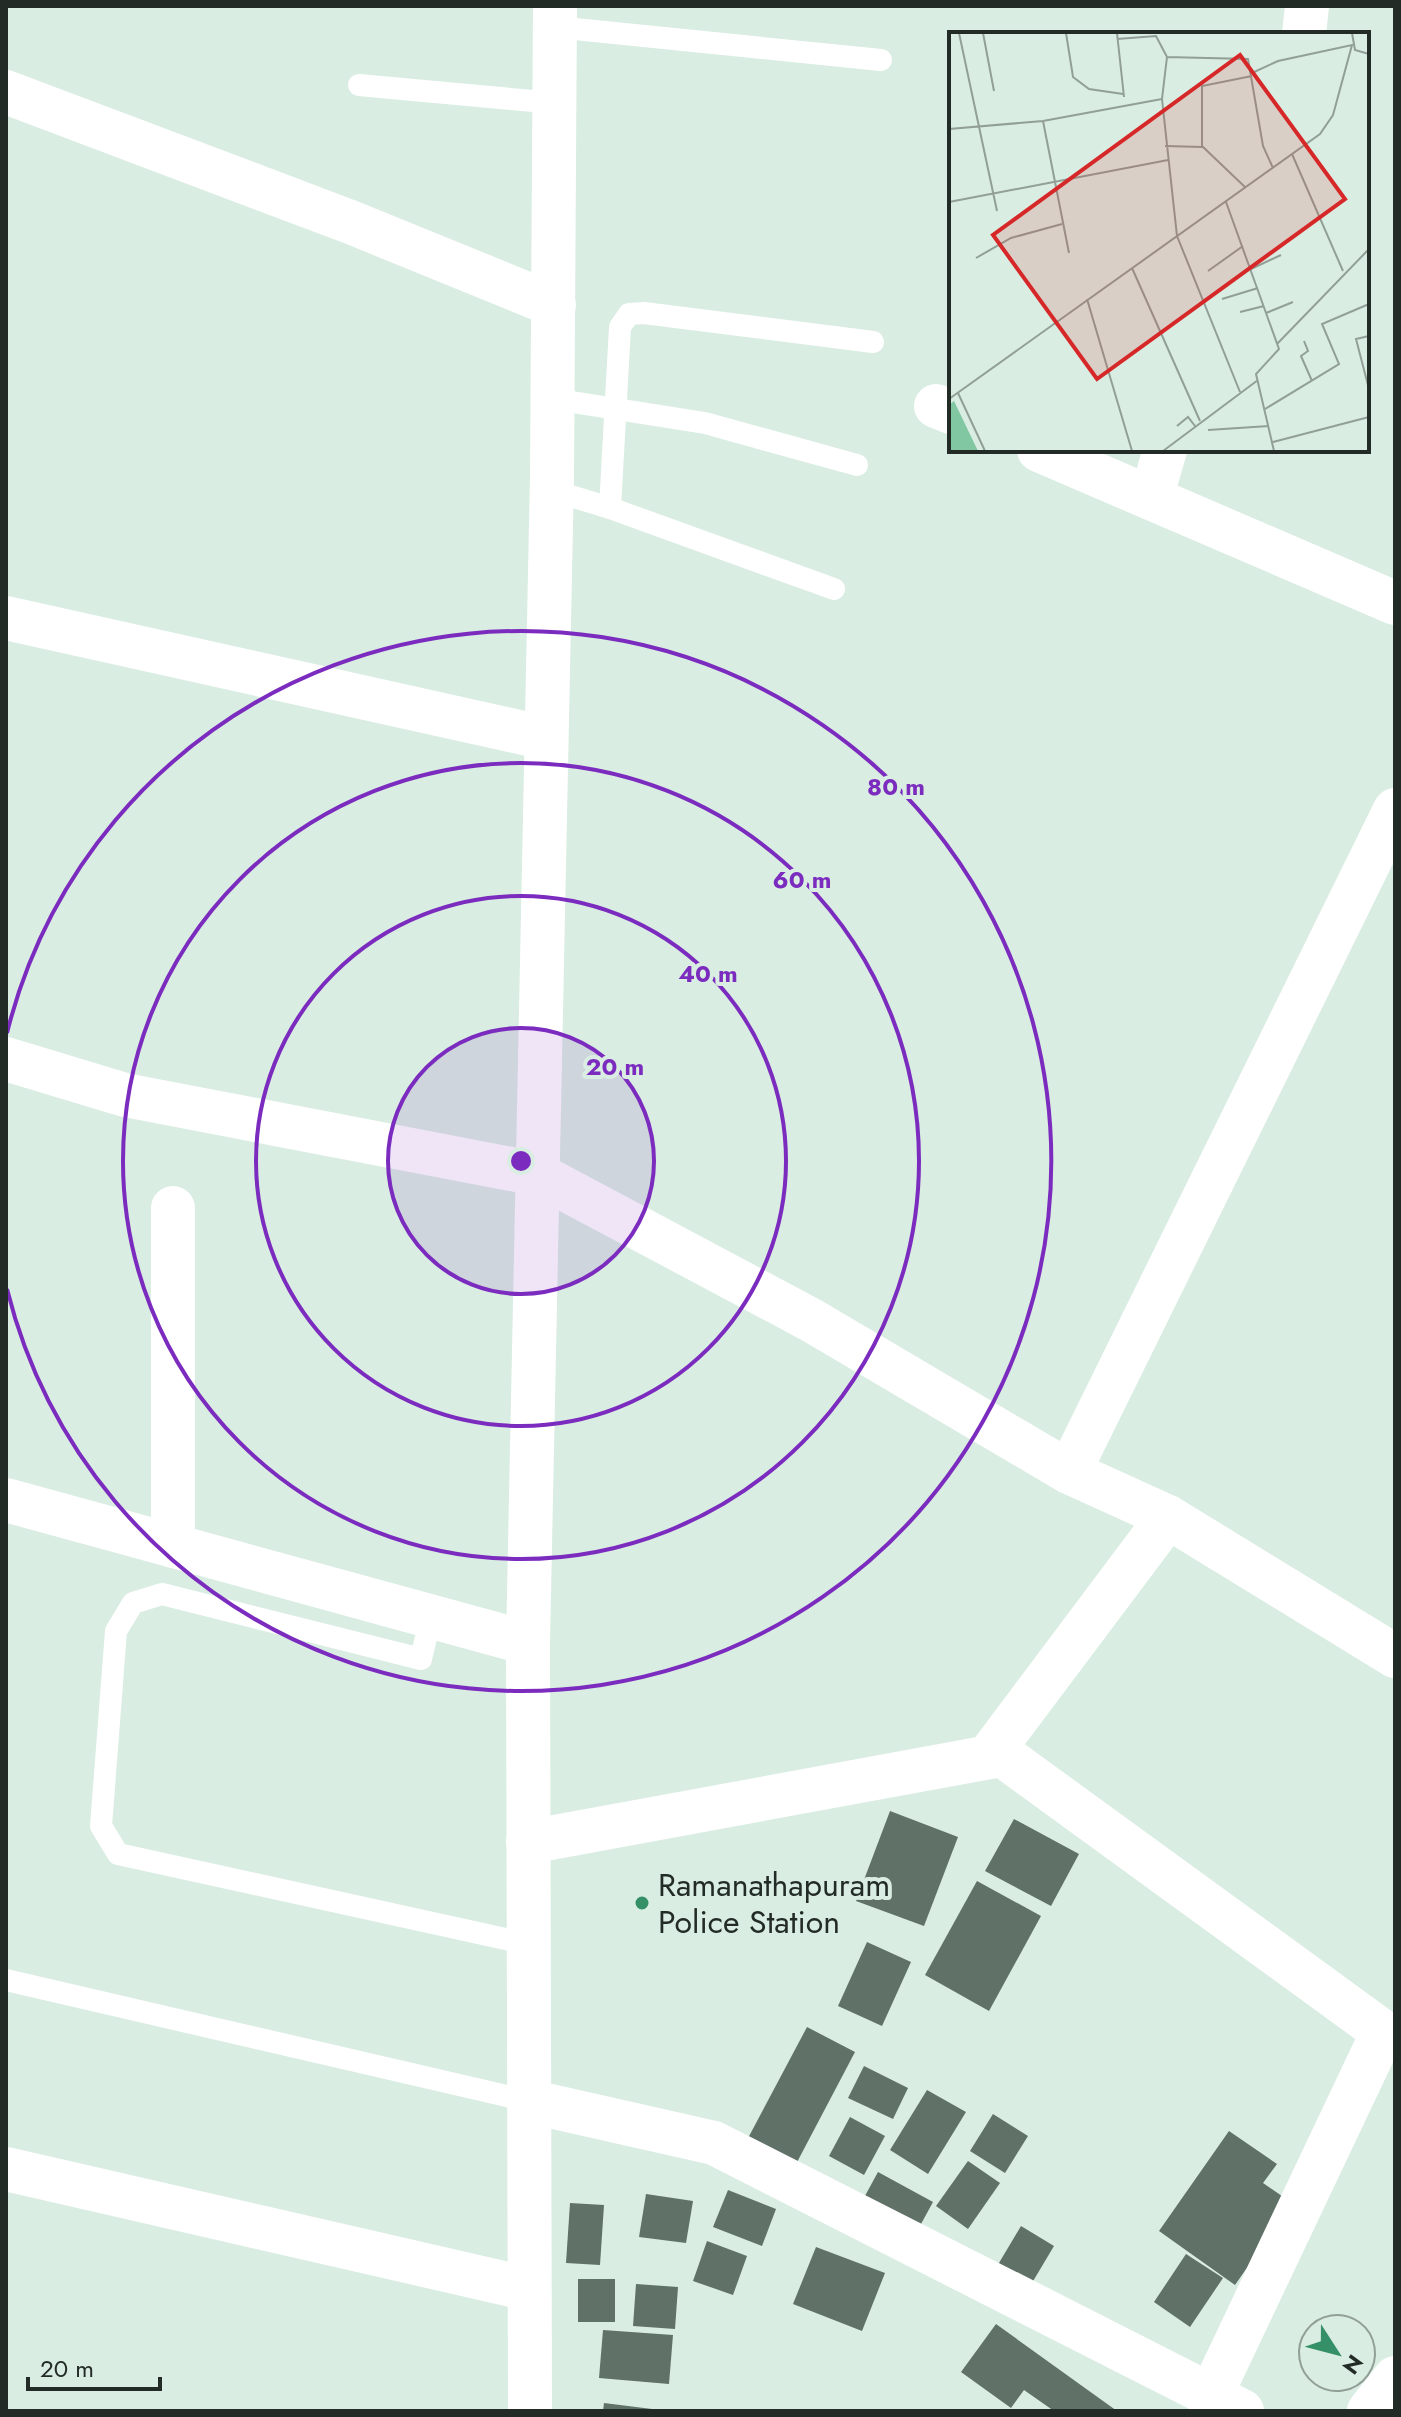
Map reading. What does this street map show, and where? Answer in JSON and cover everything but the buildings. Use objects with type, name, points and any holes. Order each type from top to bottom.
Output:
[{"type":"street","points":[[1304,32],[1307,6]]},
{"type":"street","points":[[530,2411],[528,1643],[553,399],[555,16]]},
{"type":"street","points":[[6,92],[353,223],[554,305]]},
{"type":"street","points":[[1044,452],[1395,603]]},
{"type":"street","points":[[1151,498],[1164,452]]},
{"type":"street","points":[[6,618],[546,738]]},
{"type":"street","points":[[1069,1472],[1395,810]]},
{"type":"street","points":[[6,1059],[125,1095],[537,1174],[811,1320],[1069,1472],[1168,1517],[1395,1656]]},
{"type":"street","points":[[173,1208],[173,1546]]},
{"type":"street","points":[[6,1500],[528,1643]]},
{"type":"street","points":[[528,2101],[714,2143],[1229,2407],[1383,2032],[994,1749],[1168,1517]]},
{"type":"street","points":[[528,1842],[1001,1755]]},
{"type":"street","points":[[6,2169],[529,2289]]},
{"type":"street","points":[[1369,2411],[1395,2378]]},
{"type":"lane","points":[[555,16],[881,60]]},
{"type":"lane","points":[[359,85],[555,103]]},
{"type":"lane","points":[[610,508],[620,327],[629,314],[644,313],[873,342]]},
{"type":"lane","points":[[553,399],[705,423],[857,465]]},
{"type":"lane","points":[[551,490],[610,508],[834,589]]},
{"type":"lane","points":[[431,1616],[421,1659],[162,1594],[133,1603],[116,1631],[101,1826],[118,1854],[528,1944]]},
{"type":"lane","points":[[6,1980],[528,2101]]},
{"type":"place","name":"Ramanathapuram Police Station","points":[[642,1903]]}]
